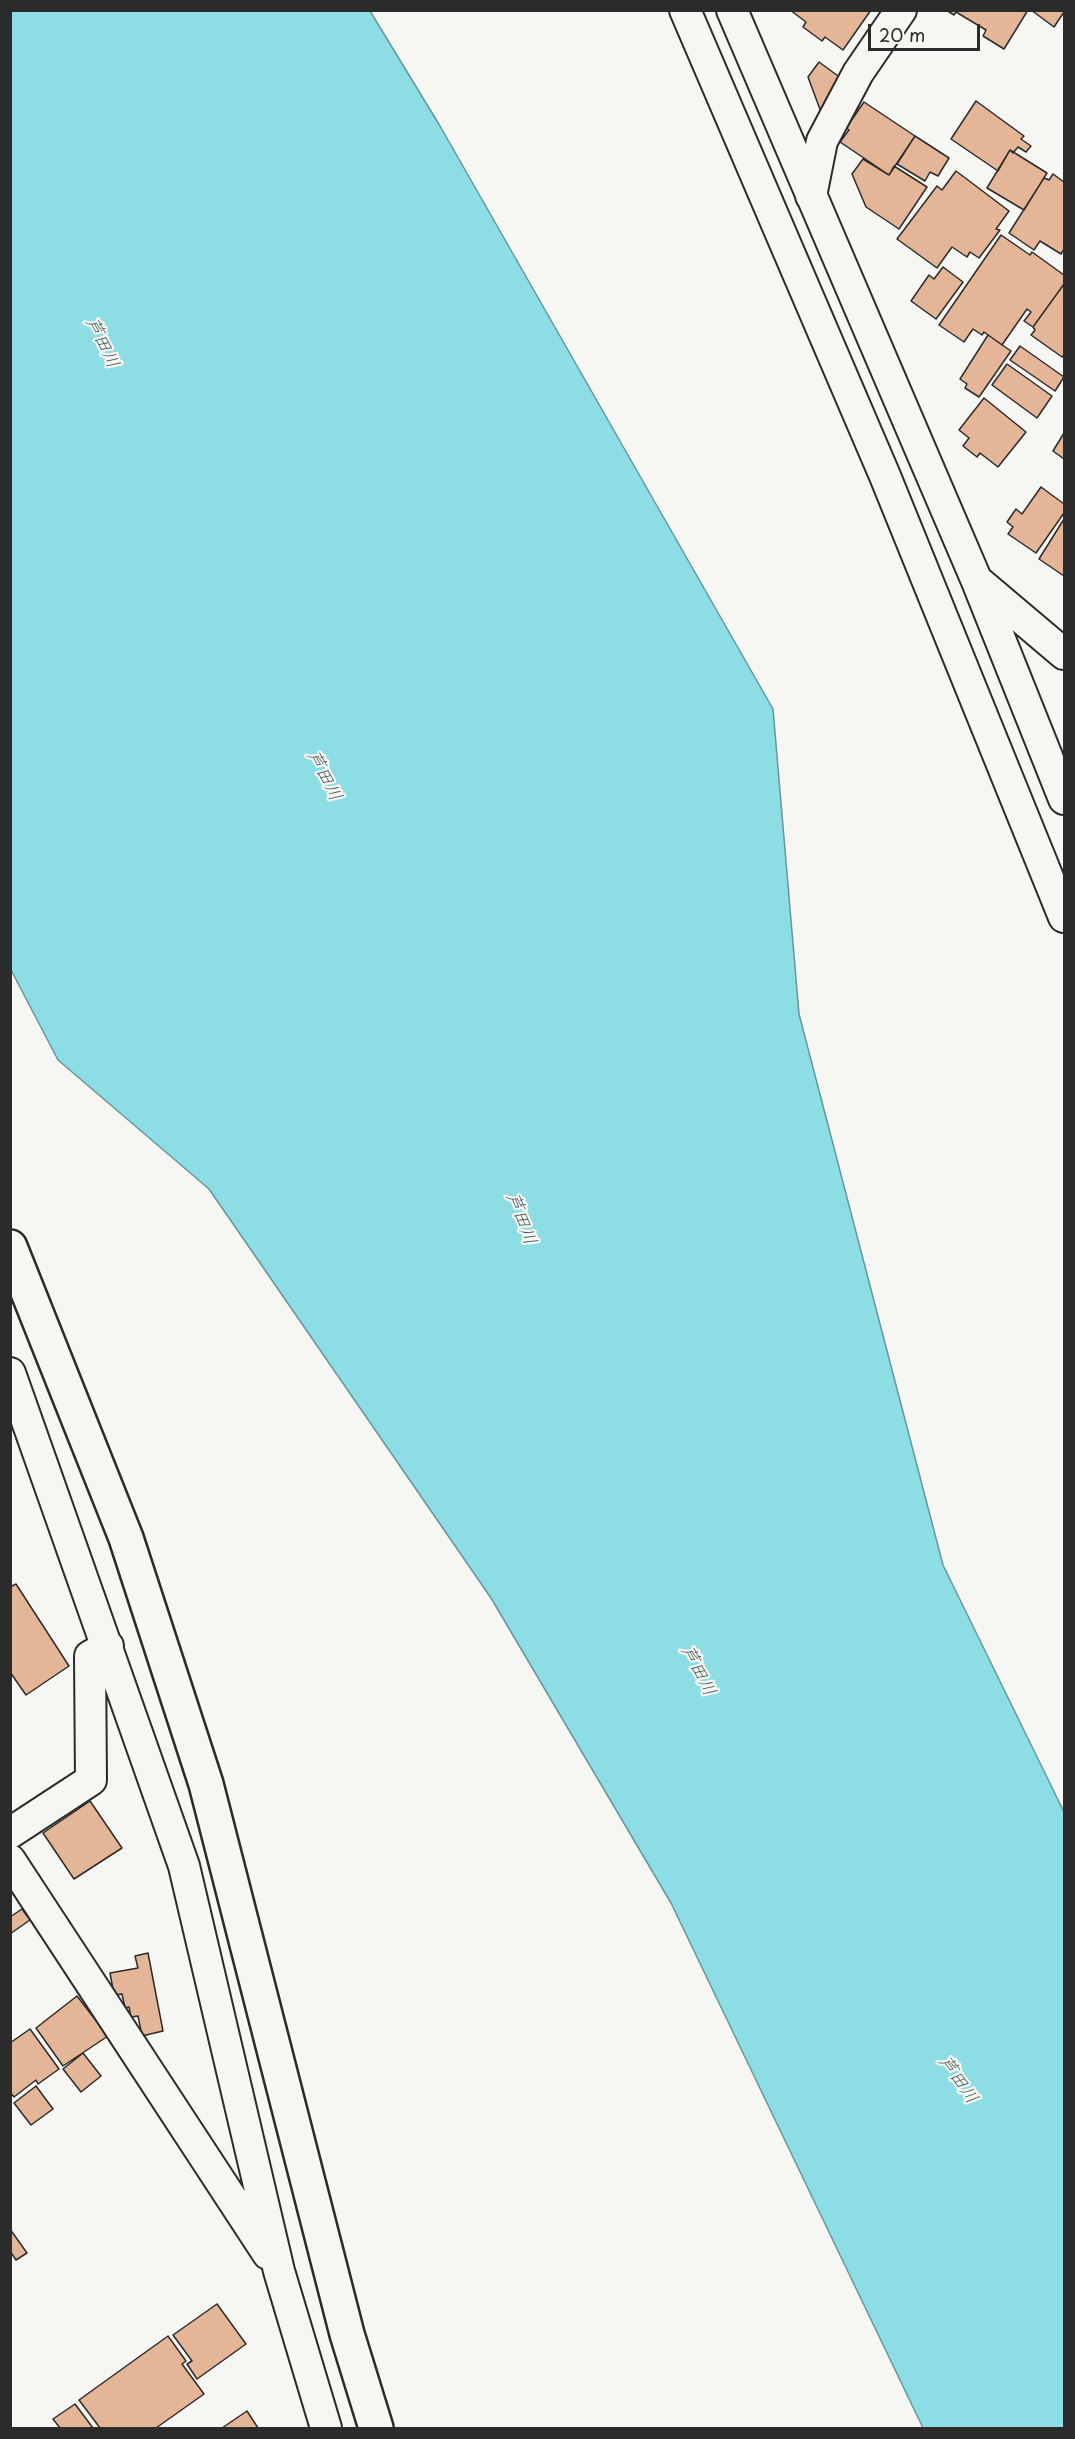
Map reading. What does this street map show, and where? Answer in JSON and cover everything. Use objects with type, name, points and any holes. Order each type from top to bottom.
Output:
[{"type":"street","points":[[685,10],[885,476],[1065,917]]},
{"type":"street","points":[[732,10],[976,579],[1065,799]]},
{"type":"street","points":[[811,196],[822,141],[858,73],[901,10]]},
{"type":"street","points":[[976,579],[1065,654]]},
{"type":"street","points":[[10,1247],[126,1538],[206,1784],[347,2334],[376,2428]]},
{"type":"street","points":[[10,1373],[184,1866],[279,2271],[326,2428]]},
{"type":"street","points":[[10,1833],[91,1780],[90,1656],[108,1646]]},
{"type":"street","points":[[10,1860],[279,2271]]},
{"type":"water","name":"芦田川","points":[[11,10],[370,11],[440,126],[773,709],[799,1014],[943,1565],[1064,1812],[1064,2428],[923,2428],[671,1903],[491,1598],[209,1189],[58,1060],[11,970]]},
{"type":"building","points":[[790,10],[871,10],[843,50],[825,37],[822,41],[803,27],[806,22]]},
{"type":"building","points":[[946,10],[1028,10],[1004,49],[983,36],[986,30],[956,12],[954,15]]},
{"type":"building","points":[[1031,10],[1064,10],[1064,12],[1054,27]]},
{"type":"building","points":[[819,62],[845,81],[821,112],[808,77]]},
{"type":"building","points":[[976,101],[1024,136],[1021,139],[1031,146],[1026,152],[1018,147],[1013,153],[1010,150],[998,171],[951,139]]},
{"type":"building","points":[[864,102],[915,136],[889,175],[840,142],[849,130],[846,128]]},
{"type":"building","points":[[915,136],[949,158],[938,176],[930,172],[925,181],[897,164]]},
{"type":"building","points":[[1010,150],[1047,173],[1024,210],[987,188]]},
{"type":"building","points":[[863,159],[889,175],[894,166],[927,187],[899,229],[866,207],[852,174]]},
{"type":"building","points":[[956,171],[1009,211],[996,229],[1000,230],[979,258],[970,252],[967,257],[952,247],[937,268],[897,239],[937,186],[942,190]]},
{"type":"building","points":[[1053,174],[1064,182],[1064,249],[1061,254],[1040,241],[1034,250],[1009,233],[1044,178],[1049,180]]},
{"type":"building","points":[[1001,235],[1030,255],[1032,252],[1064,275],[1064,284],[1033,327],[1024,321],[1031,312],[1027,309],[1002,345],[984,332],[982,335],[973,329],[964,342],[939,325]]},
{"type":"building","points":[[943,267],[963,282],[936,319],[911,301],[929,275],[934,279]]},
{"type":"building","points":[[1064,284],[1064,355],[1062,357],[1031,335],[1035,330],[1033,327]]},
{"type":"building","points":[[988,335],[1011,351],[979,397],[965,388],[967,384],[960,379]]},
{"type":"building","points":[[1020,346],[1064,377],[1055,391],[1010,360]]},
{"type":"building","points":[[1007,364],[1052,396],[1037,418],[992,385]]},
{"type":"building","points":[[984,398],[1026,432],[998,467],[980,453],[977,457],[963,446],[969,438],[959,430]]},
{"type":"building","points":[[1064,433],[1064,459],[1053,451]]},
{"type":"building","points":[[1041,487],[1064,504],[1064,513],[1036,553],[1008,534],[1013,527],[1007,522],[1016,509],[1022,514]]},
{"type":"building","points":[[1064,519],[1064,576],[1039,559]]},
{"type":"building","points":[[16,1584],[69,1666],[26,1695],[10,1672],[10,1587]]},
{"type":"building","points":[[90,1801],[122,1848],[74,1879],[43,1833]]},
{"type":"building","points":[[22,1909],[30,1920],[10,1934],[10,1917]]},
{"type":"building","points":[[148,1953],[163,2031],[142,2036],[138,2016],[131,2017],[129,2007],[125,2008],[122,1994],[114,1995],[110,1973],[138,1968],[135,1956]]},
{"type":"building","points":[[77,1996],[108,2036],[63,2066],[36,2028]]},
{"type":"building","points":[[30,2029],[59,2069],[38,2084],[36,2080],[14,2097],[10,2092],[10,2043]]},
{"type":"building","points":[[83,2053],[101,2076],[81,2092],[63,2069]]},
{"type":"building","points":[[36,2086],[53,2109],[31,2125],[14,2103]]},
{"type":"building","points":[[10,2229],[27,2253],[16,2260],[10,2251]]},
{"type":"building","points":[[217,2304],[246,2344],[197,2379],[187,2364],[192,2361],[173,2335]]},
{"type":"building","points":[[168,2336],[186,2361],[182,2364],[204,2394],[156,2428],[100,2428],[79,2400]]},
{"type":"building","points":[[75,2404],[93,2428],[60,2428],[53,2419]]},
{"type":"building","points":[[247,2411],[258,2428],[222,2428]]}]
